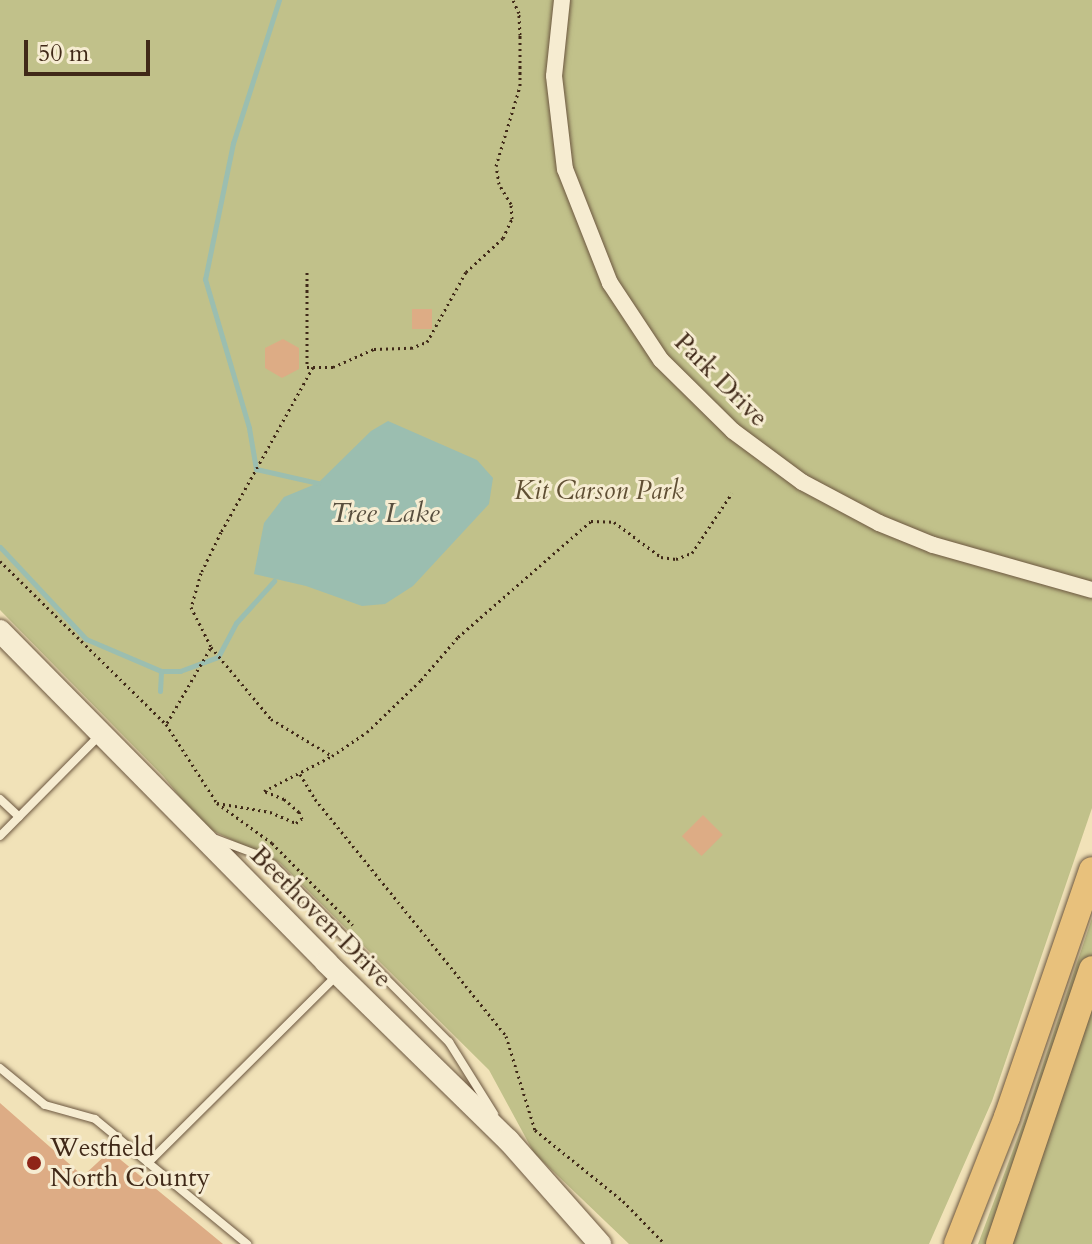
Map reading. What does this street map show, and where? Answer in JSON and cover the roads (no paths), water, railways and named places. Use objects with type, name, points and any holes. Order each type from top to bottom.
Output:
[{"type":"main road","name":"Beethoven Drive","points":[[0,631],[338,974],[508,1140],[600,1244]]},
{"type":"main road","points":[[957,1244],[1007,1117],[1092,870]]},
{"type":"main road","points":[[999,1244],[1092,969]]},
{"type":"street","name":"Park Drive","points":[[562,0],[554,76],[565,169],[610,283],[661,360],[733,431],[802,482],[879,523],[933,545],[1092,590]]},
{"type":"lane","points":[[0,836],[101,733]]},
{"type":"lane","points":[[0,799],[19,817]]},
{"type":"lane","points":[[198,832],[256,854],[273,865],[449,1042],[468,1067],[508,1140]]},
{"type":"lane","points":[[148,1163],[338,974]]},
{"type":"lane","points":[[0,1068],[45,1105],[95,1119],[247,1244]]},
{"type":"water","name":"Tree Lake","points":[[388,421],[477,460],[493,478],[489,504],[413,586],[385,604],[362,606],[306,586],[254,574],[264,523],[284,497],[318,483],[371,431]]},
{"type":"waterway","points":[[279,0],[233,143],[205,279],[249,428],[256,469],[318,483]]},
{"type":"waterway","points":[[0,547],[86,639],[161,671],[180,671],[218,657],[236,623],[274,581]]},
{"type":"waterway","points":[[160,691],[161,671]]},
{"type":"place","name":"Westfield North County","points":[[34,1163]]},
{"type":"park label","name":"Kit Carson Park","points":[[599,491]]}]
